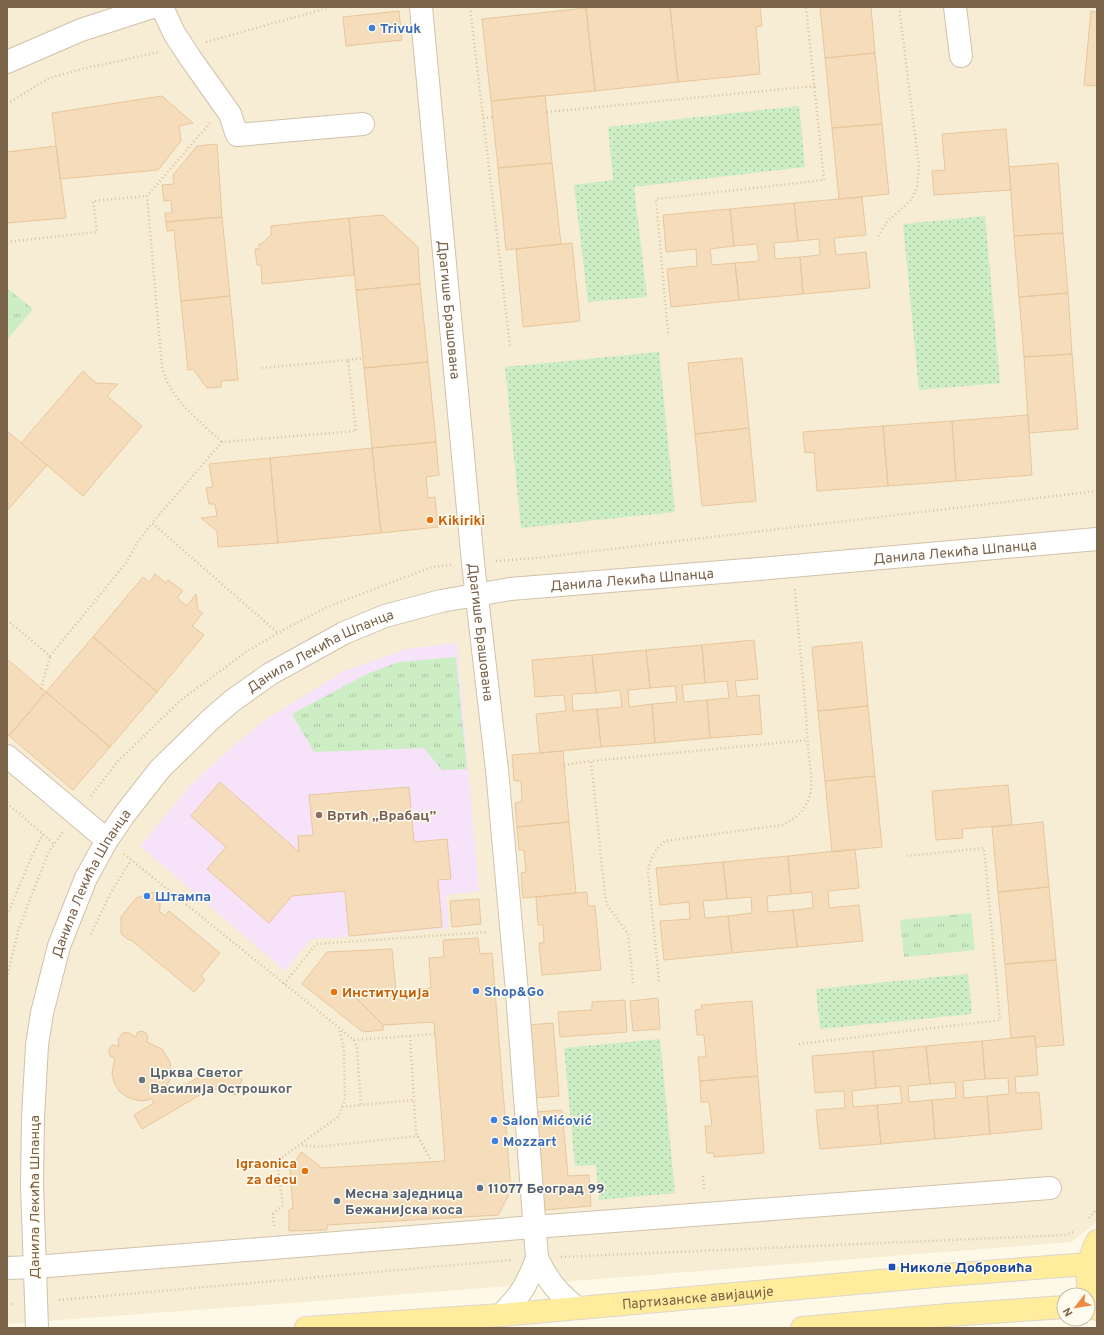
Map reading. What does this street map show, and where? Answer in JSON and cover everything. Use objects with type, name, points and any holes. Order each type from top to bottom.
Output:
[{"type":"main road","points":[[1088,1287],[1088,1264],[1091,1252],[1097,1241]]},
{"type":"main road","name":"Партизанске авијације","points":[[306,1328],[501,1315],[946,1275],[1088,1264]]},
{"type":"main road","points":[[802,1328],[1056,1308]]},
{"type":"street","points":[[7,62],[81,30],[152,7]]},
{"type":"street","points":[[162,7],[174,32],[191,59],[230,114],[237,135],[363,124]]},
{"type":"street","name":"Драгише Брашована","points":[[421,7],[473,563],[497,770],[520,1029],[537,1258],[550,1283],[560,1295],[577,1308]]},
{"type":"street","points":[[955,7],[961,56]]},
{"type":"street","name":"Данила Лекића Шпанца","points":[[37,1328],[32,1185],[33,1117],[37,1045],[42,1013],[59,946],[86,878],[107,840],[142,790],[160,769],[210,720],[232,701],[270,674],[317,647],[367,622],[420,606],[477,594],[510,589],[1097,539]]},
{"type":"street","points":[[7,756],[107,840]]},
{"type":"street","points":[[7,1268],[1050,1188]]},
{"type":"street","name":"Драгише Брашована","points":[[501,1315],[516,1300],[523,1290],[537,1258]]},
{"type":"path","points":[[470,7],[510,346]]},
{"type":"path","points":[[668,333],[656,199],[824,180],[806,7]]},
{"type":"path","points":[[878,236],[888,221],[911,200],[917,188],[918,181],[919,167],[899,7]]},
{"type":"path","points":[[547,112],[815,86]]},
{"type":"path","points":[[7,242],[97,232],[93,201],[147,196],[225,106]]},
{"type":"path","points":[[483,118],[493,117]]},
{"type":"path","points":[[147,196],[164,378],[178,400],[222,442]]},
{"type":"path","points":[[262,368],[363,358]]},
{"type":"path","points":[[42,689],[50,656],[126,563],[137,543],[152,523],[222,442],[356,431],[348,360]]},
{"type":"path","points":[[152,523],[278,633]]},
{"type":"path","points":[[659,981],[648,872],[649,862],[658,847],[665,841],[782,825],[799,815],[809,798],[811,788],[808,740],[793,566]]},
{"type":"path","points":[[7,620],[50,656]]},
{"type":"path","points":[[564,765],[808,740]]},
{"type":"path","points":[[592,761],[605,895],[607,905],[628,934],[633,983]]},
{"type":"path","points":[[7,803],[54,844],[48,853],[18,931],[7,978]]},
{"type":"path","points":[[7,915],[22,883],[32,855],[43,834]]},
{"type":"path","points":[[107,840],[354,1040],[357,1048],[361,1105]]},
{"type":"path","points":[[799,1044],[1000,1020],[984,848],[907,856]]},
{"type":"path","points":[[88,939],[110,894],[131,860]]},
{"type":"path","points":[[284,984],[316,944],[511,930]]},
{"type":"path","points":[[274,1228],[273,1214],[282,1205],[277,1161],[338,1117],[345,1100],[344,1049],[339,1028]]},
{"type":"path","points":[[354,1040],[435,1034]]},
{"type":"path","points":[[410,1036],[416,1133],[431,1160]]},
{"type":"path","points":[[342,1107],[414,1100]]},
{"type":"path","points":[[301,1144],[317,1147],[418,1136]]},
{"type":"shaded area","points":[[7,7],[1097,7],[1097,1222],[1072,1242],[7,1324]]},
{"type":"shaded area","name":"Вртић „Врабац”","points":[[457,643],[479,891],[446,895],[449,928],[311,939],[285,971],[140,846],[192,784],[265,720],[344,671],[406,649]]},
{"type":"green space","points":[[799,106],[805,167],[634,187],[647,297],[588,302],[574,185],[613,180],[608,127]]},
{"type":"green space","points":[[985,216],[1000,383],[919,390],[903,224]]},
{"type":"green space","points":[[7,288],[33,309],[7,340]]},
{"type":"green space","points":[[659,352],[675,512],[521,528],[505,367]]},
{"type":"green space","points":[[456,657],[467,769],[442,770],[424,748],[314,752],[292,714],[367,674],[399,662]]},
{"type":"green space","points":[[971,913],[975,950],[904,957],[900,920]]},
{"type":"green space","points":[[968,974],[972,1014],[820,1029],[816,989]]},
{"type":"green space","points":[[660,1039],[675,1193],[599,1200],[596,1165],[575,1166],[564,1048]]},
{"type":"building","points":[[670,7],[678,82],[595,91],[586,8]]},
{"type":"building","points":[[670,7],[760,7],[762,26],[756,27],[760,74],[678,82]]},
{"type":"building","points":[[820,7],[871,7],[875,53],[825,58]]},
{"type":"building","points":[[586,8],[595,91],[491,101],[482,19]]},
{"type":"building","name":"Trivuk","points":[[399,11],[402,40],[346,46],[343,17]]},
{"type":"building","points":[[1091,11],[1097,12],[1097,86],[1084,85]]},
{"type":"building","points":[[875,53],[882,124],[832,128],[825,58]]},
{"type":"building","points":[[545,95],[552,163],[498,168],[491,101]]},
{"type":"building","points":[[162,96],[193,123],[179,126],[181,141],[158,170],[60,179],[52,113]]},
{"type":"building","points":[[882,124],[889,194],[839,199],[832,128]]},
{"type":"building","points":[[1006,129],[1011,190],[934,195],[932,171],[945,170],[942,134]]},
{"type":"building","points":[[217,144],[222,217],[166,222],[165,213],[172,213],[171,200],[164,201],[162,185],[174,184],[173,175],[197,146]]},
{"type":"building","points":[[56,146],[66,218],[7,223],[7,152]]},
{"type":"building","points":[[552,163],[561,244],[506,250],[498,168]]},
{"type":"building","points":[[1058,163],[1063,233],[1014,236],[1009,167]]},
{"type":"building","points":[[862,197],[866,235],[834,238],[836,255],[866,252],[870,288],[803,294],[800,257],[820,255],[819,239],[798,241],[794,203]]},
{"type":"building","points":[[794,203],[798,241],[774,243],[775,259],[800,257],[803,294],[739,300],[735,263],[759,261],[757,244],[734,246],[730,209]]},
{"type":"building","points":[[730,209],[734,246],[710,249],[712,265],[735,263],[739,300],[671,307],[667,269],[697,266],[696,249],[666,252],[663,215]]},
{"type":"building","points":[[383,215],[418,247],[420,284],[356,290],[349,218]]},
{"type":"building","points":[[222,217],[230,296],[181,301],[174,230],[167,231],[166,222]]},
{"type":"building","points":[[349,218],[354,275],[262,284],[261,265],[257,265],[255,249],[259,249],[259,244],[271,235],[271,226]]},
{"type":"building","points":[[1063,233],[1068,293],[1019,297],[1014,236]]},
{"type":"building","points":[[572,243],[580,321],[523,327],[516,249]]},
{"type":"building","points":[[420,284],[428,362],[364,368],[356,290]]},
{"type":"building","points":[[1068,293],[1072,354],[1024,357],[1019,297]]},
{"type":"building","points":[[230,296],[238,380],[221,381],[221,387],[207,388],[193,369],[188,370],[181,301]]},
{"type":"building","points":[[1072,354],[1078,429],[1029,433],[1024,357]]},
{"type":"building","points":[[742,358],[749,428],[695,434],[688,363]]},
{"type":"building","points":[[428,362],[436,442],[372,448],[364,368]]},
{"type":"building","points":[[83,371],[96,383],[118,384],[107,396],[142,426],[83,496],[21,443]]},
{"type":"building","points":[[1028,415],[1032,475],[956,481],[952,421]]},
{"type":"building","points":[[952,421],[956,481],[888,486],[883,426]]},
{"type":"building","points":[[883,426],[888,486],[817,491],[814,452],[805,453],[803,432]]},
{"type":"building","points":[[749,428],[756,501],[702,506],[695,434]]},
{"type":"building","points":[[7,431],[47,465],[7,511]]},
{"type":"building","points":[[436,442],[439,475],[426,477],[428,498],[435,497],[438,527],[381,533],[372,448]]},
{"type":"building","points":[[372,448],[381,533],[278,543],[270,458]]},
{"type":"building","points":[[270,458],[278,543],[218,547],[217,531],[201,518],[217,516],[215,504],[209,504],[206,488],[213,487],[209,464]]},
{"type":"building","points":[[155,574],[166,583],[168,580],[183,591],[177,598],[187,606],[196,594],[198,610],[203,613],[192,626],[204,635],[157,692],[93,637],[143,577],[150,582]]},
{"type":"building","points":[[93,637],[157,692],[110,747],[46,692]]},
{"type":"building","points":[[754,640],[758,679],[735,681],[737,697],[759,695],[762,734],[710,738],[707,700],[729,698],[727,681],[705,683],[702,645]]},
{"type":"building","points":[[862,642],[868,706],[818,711],[812,647]]},
{"type":"building","points":[[702,645],[705,683],[682,685],[684,702],[707,700],[710,738],[655,743],[652,704],[677,702],[675,686],[650,688],[646,650]]},
{"type":"building","points":[[646,650],[650,688],[628,690],[629,707],[652,704],[655,743],[601,747],[597,709],[622,707],[620,690],[596,693],[592,655]]},
{"type":"building","points":[[592,655],[596,693],[572,694],[573,711],[597,709],[601,747],[540,753],[536,714],[566,711],[564,695],[535,697],[532,660]]},
{"type":"building","points":[[7,659],[46,692],[9,736],[7,734]]},
{"type":"building","points":[[46,692],[110,747],[73,790],[9,736]]},
{"type":"building","points":[[868,706],[875,776],[825,781],[818,711]]},
{"type":"building","points":[[563,751],[569,822],[517,827],[515,803],[522,802],[521,781],[514,781],[512,755]]},
{"type":"building","points":[[875,776],[882,847],[832,852],[825,781]]},
{"type":"building","points":[[220,782],[299,852],[298,836],[313,835],[309,795],[409,787],[414,842],[447,839],[451,879],[438,880],[442,927],[349,936],[345,891],[292,896],[269,923],[207,869],[226,847],[191,816]]},
{"type":"building","points":[[1008,785],[1012,825],[962,829],[963,838],[936,840],[932,791]]},
{"type":"building","points":[[569,822],[576,893],[523,898],[521,873],[526,872],[524,850],[519,850],[517,827]]},
{"type":"building","points":[[1043,822],[1049,887],[998,892],[992,827]]},
{"type":"building","points":[[855,849],[859,888],[828,891],[829,908],[859,905],[863,941],[797,947],[793,910],[813,908],[812,892],[791,894],[788,856]]},
{"type":"building","points":[[788,856],[791,894],[767,896],[768,912],[793,910],[797,947],[732,953],[728,916],[752,913],[751,897],[727,899],[723,862]]},
{"type":"building","points":[[723,862],[727,899],[703,901],[705,918],[728,916],[732,953],[664,960],[660,921],[690,919],[689,902],[660,905],[656,868]]},
{"type":"building","points":[[1049,887],[1056,960],[1005,964],[998,892]]},
{"type":"building","points":[[153,892],[160,898],[159,911],[165,916],[169,911],[220,953],[201,976],[205,980],[194,992],[131,940],[121,934],[121,917],[136,898]]},
{"type":"building","points":[[587,892],[588,906],[595,906],[601,970],[542,975],[539,943],[544,943],[543,925],[538,925],[536,897]]},
{"type":"building","points":[[479,899],[481,924],[452,927],[450,901]]},
{"type":"building","points":[[478,938],[480,954],[492,953],[511,1191],[498,1215],[327,1225],[327,1230],[289,1231],[289,1210],[293,1208],[290,1171],[301,1152],[320,1166],[320,1168],[445,1161],[434,1022],[383,1025],[354,996],[431,988],[429,958],[444,957],[443,940]]},
{"type":"building","points":[[392,949],[396,991],[354,996],[383,1025],[383,1030],[363,1032],[302,984],[327,952]]},
{"type":"building","points":[[1056,960],[1064,1045],[1036,1047],[1035,1036],[1011,1038],[1005,964]]},
{"type":"building","points":[[658,998],[660,1029],[633,1031],[630,1001]]},
{"type":"building","points":[[625,1000],[627,1032],[560,1037],[558,1012],[592,1010],[592,1002]]},
{"type":"building","points":[[752,1001],[758,1076],[700,1081],[698,1057],[706,1057],[704,1035],[697,1035],[695,1010],[702,1009],[701,1005]]},
{"type":"building","points":[[553,1023],[559,1096],[534,1098],[528,1025]]},
{"type":"building","name":"Црква Светог Василија Острошког","points":[[142,1031],[148,1036],[147,1042],[162,1049],[170,1062],[171,1077],[167,1086],[171,1093],[206,1073],[214,1072],[242,1079],[236,1095],[217,1089],[205,1092],[142,1129],[134,1115],[154,1103],[152,1099],[142,1101],[132,1099],[119,1091],[114,1082],[112,1073],[115,1058],[111,1057],[109,1049],[113,1045],[119,1046],[118,1039],[123,1033],[128,1032],[135,1037],[138,1032]]},
{"type":"building","points":[[1035,1036],[1038,1075],[1015,1077],[1016,1093],[1039,1092],[1042,1129],[990,1134],[987,1096],[1009,1094],[1008,1078],[985,1079],[982,1041]]},
{"type":"building","points":[[982,1041],[985,1079],[963,1081],[964,1098],[987,1096],[990,1134],[935,1139],[932,1100],[956,1098],[955,1082],[930,1084],[926,1046]]},
{"type":"building","points":[[926,1046],[930,1084],[908,1086],[909,1102],[932,1100],[935,1139],[881,1144],[877,1105],[902,1103],[900,1086],[876,1088],[873,1051]]},
{"type":"building","points":[[873,1051],[876,1088],[852,1091],[853,1107],[877,1105],[881,1144],[820,1149],[816,1110],[845,1108],[844,1091],[815,1093],[812,1056]]},
{"type":"building","points":[[758,1076],[764,1153],[714,1157],[714,1153],[707,1153],[705,1126],[712,1126],[709,1102],[701,1102],[700,1081]]},
{"type":"building","points":[[562,1110],[568,1176],[589,1175],[591,1206],[544,1210],[536,1112]]},
{"type":"place","name":"Trivuk","points":[[372,28]]},
{"type":"place","name":"Kikiriki","points":[[430,520]]},
{"type":"place","name":"Вртић „Врабац”","points":[[319,815]]},
{"type":"place","name":"Штампа","points":[[147,896]]},
{"type":"place","name":"Shop&Go","points":[[476,991]]},
{"type":"place","name":"Институција","points":[[334,992]]},
{"type":"place","name":"Црква Светог Василија Острошког","points":[[142,1080]]},
{"type":"place","name":"Salon Mićović","points":[[494,1120]]},
{"type":"place","name":"Mozzart","points":[[495,1141]]},
{"type":"place","name":"Igraonica za decu","points":[[305,1171]]},
{"type":"place","name":"11077 Београд 99","points":[[480,1188]]},
{"type":"place","name":"Месна заједница Бежанијска коса","points":[[337,1201]]},
{"type":"place","name":"Николе Добровића","points":[[892,1267]]}]
